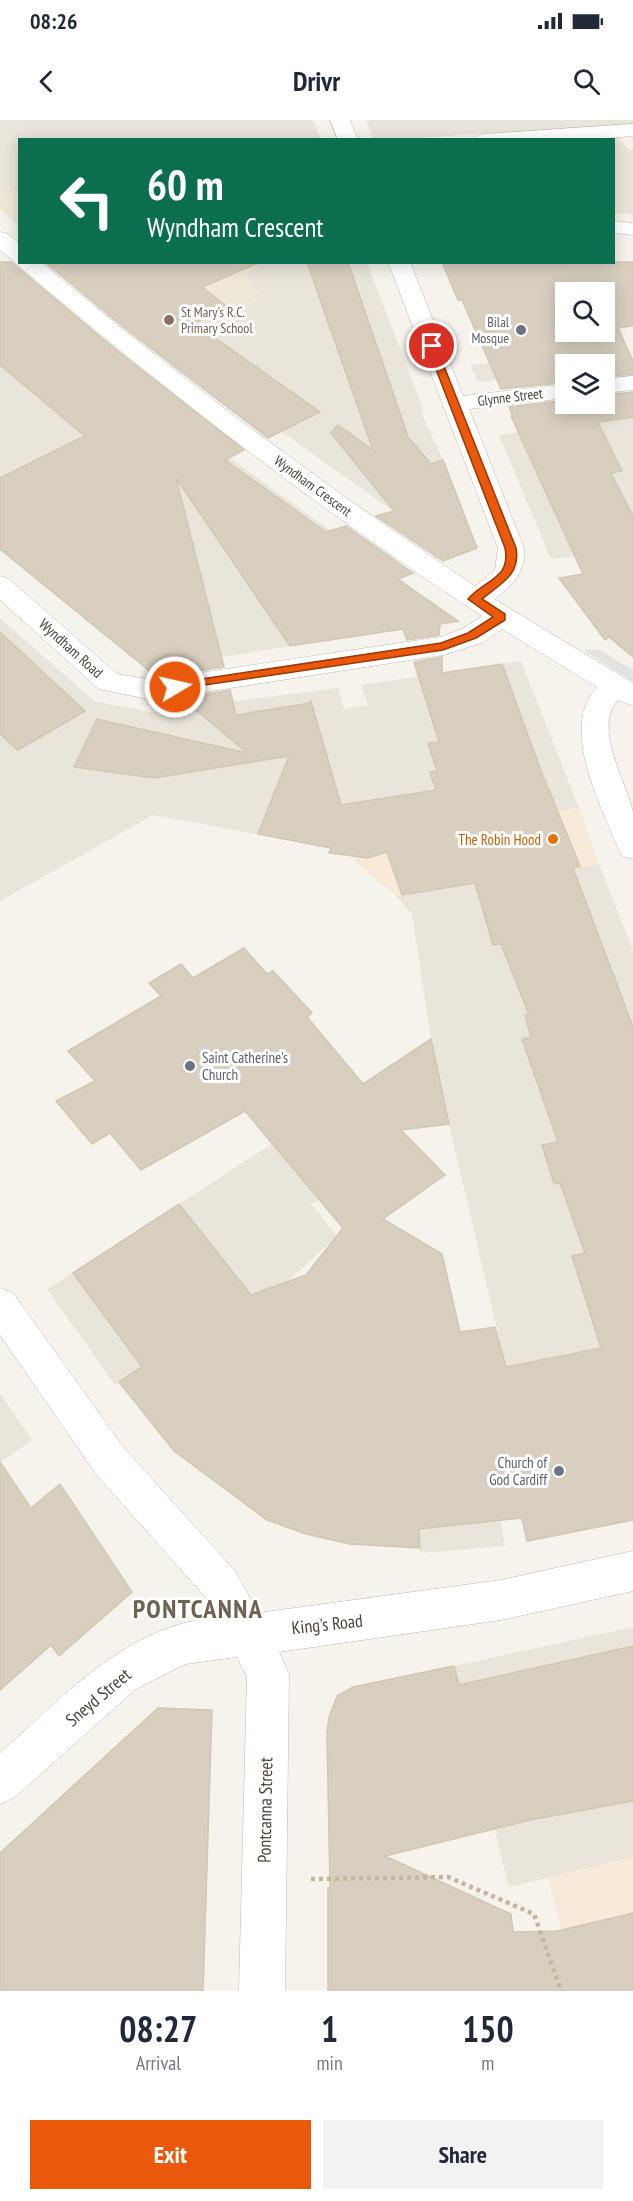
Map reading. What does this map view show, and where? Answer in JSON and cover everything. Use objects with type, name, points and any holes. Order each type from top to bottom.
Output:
[{"type":"street","points":[[340,120],[347,138]]},
{"type":"street","points":[[514,138],[633,130]]},
{"type":"street","points":[[615,227],[633,229]]},
{"type":"street","points":[[0,239],[18,254]]},
{"type":"street","name":"Wyndham Crescent","points":[[29,264],[143,359],[359,520],[501,617],[624,691]]},
{"type":"street","points":[[400,264],[511,548],[513,560],[509,572],[474,599]]},
{"type":"street","points":[[615,385],[633,383]]},
{"type":"street","name":"Glynne Street","points":[[454,404],[555,392]]},
{"type":"street","name":"Wyndham Road","points":[[0,585],[108,682],[153,690],[443,646],[472,636],[501,617]]},
{"type":"street","points":[[624,691],[604,697],[598,707],[596,736],[606,780],[633,848]]},
{"type":"street","points":[[0,1305],[110,1461],[221,1586],[248,1633]]},
{"type":"street","name":"King's Road","points":[[248,1633],[390,1617],[501,1600],[633,1571]]},
{"type":"street","name":"Sneyd Street","points":[[0,1782],[121,1674],[155,1655],[186,1642],[248,1633]]},
{"type":"street","name":"Pontcanna Street","points":[[248,1633],[268,1674],[262,1991]]},
{"type":"path","points":[[311,1879],[448,1877],[517,1906],[534,1914],[561,1991]]},
{"type":"shaded area","points":[[0,120],[313,120],[321,138],[18,138],[18,190],[0,196]]},
{"type":"shaded area","points":[[366,120],[633,120],[633,123],[418,138],[373,138]]},
{"type":"shaded area","points":[[618,137],[629,150],[633,149],[633,214],[615,213],[615,138],[604,138]]},
{"type":"shaded area","points":[[18,191],[18,226],[0,209],[0,196]]},
{"type":"shaded area","points":[[239,264],[367,264],[424,411],[421,412],[443,460],[432,464],[424,501],[393,511],[155,342],[263,299]]},
{"type":"shaded area","name":"St Mary's R.C. Primary School","points":[[239,264],[263,299],[155,342],[86,285]]},
{"type":"shaded area","points":[[0,269],[223,453],[396,578],[290,646],[152,669],[0,540]]},
{"type":"shaded area","points":[[555,356],[555,373],[478,382],[470,365]]},
{"type":"shaded area","points":[[633,417],[633,548],[551,559],[499,435]]},
{"type":"shaded area","points":[[0,618],[94,701],[150,712],[338,688],[344,709],[368,705],[361,685],[521,661],[579,808],[351,847],[353,856],[329,853],[331,848],[153,815],[0,901]]},
{"type":"shaded area","points":[[598,649],[633,670],[633,682],[583,650]]},
{"type":"shaded area","points":[[579,808],[599,864],[396,896],[355,862],[351,847]]},
{"type":"shaded area","points":[[599,864],[633,951],[633,1520],[506,1367],[440,1086],[412,914],[396,896]]},
{"type":"shaded area","points":[[272,1144],[318,1200],[311,1204],[337,1236],[286,1283],[115,1385],[47,1289]]},
{"type":"shaded area","points":[[0,1393],[32,1440],[0,1462]]},
{"type":"shaded area","points":[[485,1436],[505,1546],[420,1553],[419,1523]]},
{"type":"shaded area","points":[[633,1627],[633,1857],[509,1887],[454,1666]]},
{"type":"shaded area","points":[[633,1857],[633,1991],[578,1991],[548,1878]]},
{"type":"building","points":[[0,262],[11,262],[114,348],[244,450],[225,460],[326,532],[346,526],[413,573],[398,579],[458,621],[440,624],[439,635],[407,640],[403,629],[290,646],[176,478],[224,667],[157,677],[0,549],[0,478],[85,436],[0,365]]},
{"type":"building","points":[[615,262],[633,262],[633,326],[618,328],[633,361],[633,374],[615,376],[615,354],[555,354],[555,383],[501,389],[462,300],[458,300],[443,264],[615,264]]},
{"type":"building","points":[[47,264],[255,264],[202,287],[229,308],[194,323],[320,412],[268,438],[122,326]]},
{"type":"building","points":[[308,264],[349,264],[408,437],[431,464],[443,460],[477,548],[443,561],[376,516],[394,511],[331,433],[338,425],[373,450]]},
{"type":"building","points":[[633,392],[633,417],[598,422],[622,471],[611,473],[633,516],[633,657],[609,637],[605,640],[559,578],[583,574],[511,416],[513,416],[509,407],[555,401],[555,414],[615,414],[615,394]]},
{"type":"building","points":[[0,632],[85,711],[18,750],[0,734]]},
{"type":"building","points":[[442,657],[442,673],[502,664],[541,771],[580,866],[573,868],[633,1027],[633,1520],[527,1541],[522,1518],[419,1529],[420,1548],[350,1544],[306,1534],[267,1520],[174,1451],[119,1382],[142,1367],[73,1273],[179,1204],[251,1295],[306,1275],[343,1228],[245,1111],[141,1170],[110,1133],[92,1144],[56,1101],[95,1081],[68,1051],[161,996],[149,983],[181,964],[193,978],[244,948],[267,974],[273,971],[312,1013],[307,1017],[363,1084],[431,1039],[449,1124],[401,1130],[445,1175],[383,1219],[442,1254],[460,1332],[495,1327],[506,1367],[601,1348],[572,1256],[585,1253],[560,1183],[554,1184],[542,1145],[558,1142],[522,1039],[531,1037],[525,1015],[529,1015],[501,944],[493,945],[475,883],[402,895],[387,852],[368,858],[329,853],[331,848],[258,834],[289,756],[154,778],[74,767],[97,719],[247,753],[182,698],[230,690],[236,715],[311,701],[341,805],[436,790],[430,772],[437,771],[428,743],[439,742],[414,662]]},
{"type":"building","points":[[0,1462],[31,1508],[60,1484],[132,1592],[59,1656],[51,1645],[0,1690]]},
{"type":"building","points":[[633,1646],[633,1801],[530,1820],[385,1856],[511,1914],[513,1932],[557,1931],[633,1913],[633,1991],[328,1991],[328,1888],[330,1888],[327,1734],[329,1717],[337,1696],[353,1687],[454,1666],[459,1685]]},
{"type":"building","points":[[158,1708],[212,1710],[203,1991],[0,1991],[0,1853]]},
{"type":"place","name":"St Mary's R.C. Primary School","points":[[169,320]]},
{"type":"place","name":"Bilal Mosque","points":[[521,330]]},
{"type":"place","name":"The Robin Hood","points":[[553,839]]},
{"type":"place","name":"Saint Catherine's Church","points":[[190,1066]]},
{"type":"place","name":"Church of God Cardiff","points":[[559,1471]]},
{"type":"district","name":"PONTCANNA","points":[[198,1608]]},
{"type":"route","points":[[175,687],[443,646],[472,636],[501,617],[474,599],[509,572],[513,560],[511,548],[432,346]]}]
